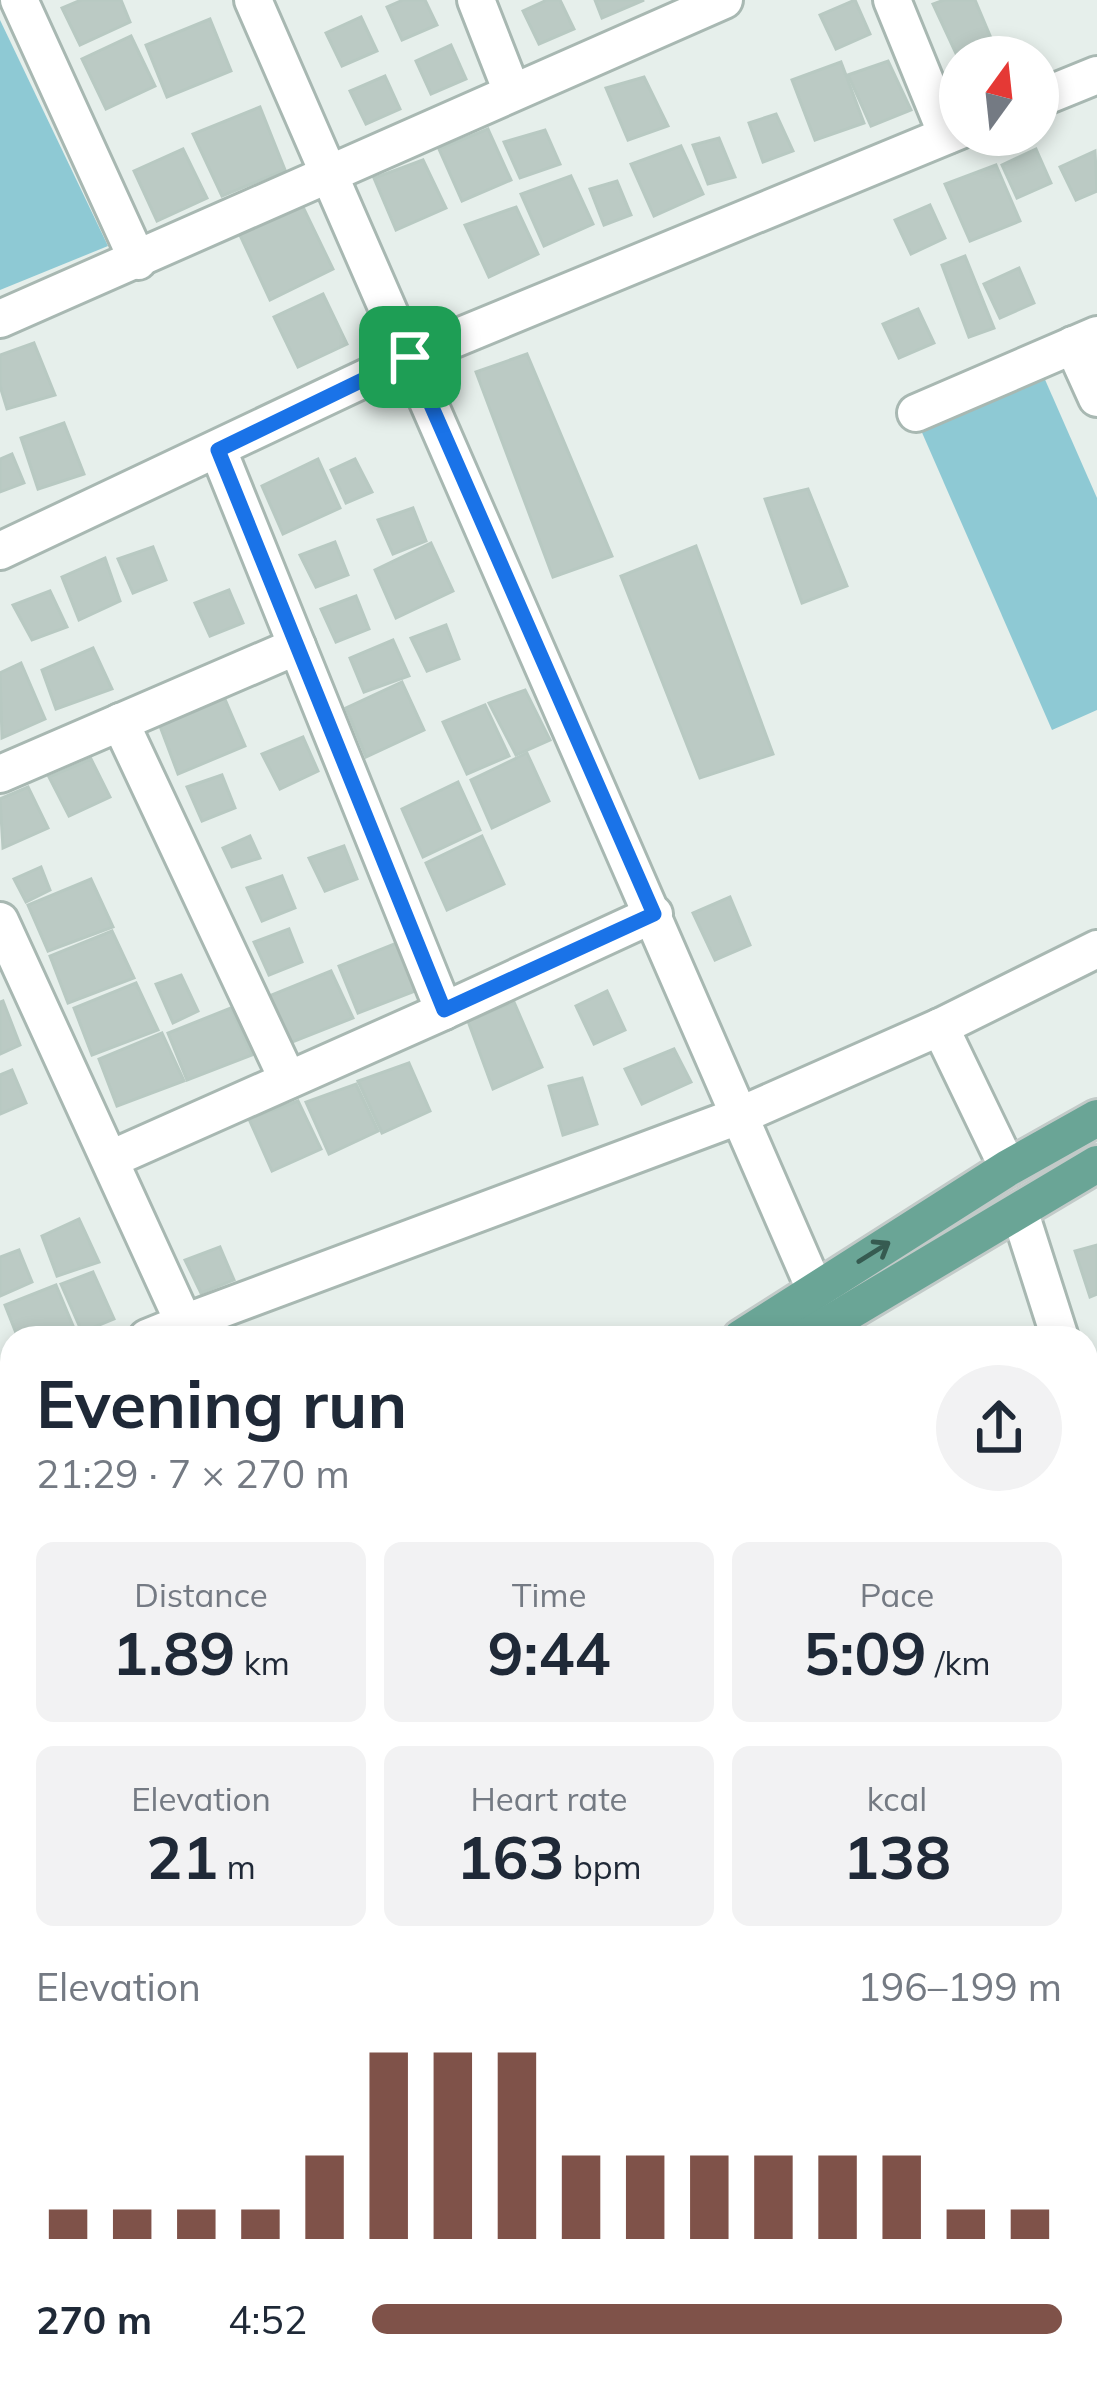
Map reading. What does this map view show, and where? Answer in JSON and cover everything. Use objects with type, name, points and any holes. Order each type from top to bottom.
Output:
[{"type":"main road","points":[[759,1326],[1008,1168],[1097,1118]]},
{"type":"main road","points":[[834,1326],[1097,1164]]},
{"type":"street","points":[[19,0],[138,261]]},
{"type":"street","points":[[253,0],[654,914],[776,1207],[816,1288],[822,1326]]},
{"type":"street","points":[[476,0],[512,92]]},
{"type":"street","points":[[0,320],[331,176],[675,9],[724,0]]},
{"type":"street","points":[[892,0],[939,102]]},
{"type":"street","points":[[1059,90],[1097,75]]},
{"type":"street","points":[[0,551],[410,357],[939,138]]},
{"type":"street","points":[[916,413],[1085,340],[1097,398]]},
{"type":"street","points":[[218,450],[444,1010]]},
{"type":"street","points":[[0,774],[297,646]]},
{"type":"street","points":[[120,722],[288,1080]]},
{"type":"street","points":[[111,1159],[654,914]]},
{"type":"street","points":[[0,920],[184,1323]]},
{"type":"street","points":[[177,1326],[747,1131],[946,1039],[1097,949]]},
{"type":"street","points":[[946,1039],[1008,1168]]},
{"type":"street","points":[[1020,1213],[1056,1326]]},
{"type":"water","points":[[0,20],[108,246],[0,290]]},
{"type":"water","points":[[1043,375],[1097,498],[1097,710],[1052,730],[920,428]]},
{"type":"building","points":[[81,0],[121,0],[130,22],[80,45],[62,8]]},
{"type":"building","points":[[403,0],[425,0],[437,25],[402,40],[387,7]]},
{"type":"building","points":[[547,0],[560,0],[574,29],[539,44],[523,11]]},
{"type":"building","points":[[595,0],[644,0],[602,18]]},
{"type":"building","points":[[855,0],[870,34],[836,49],[820,15]]},
{"type":"building","points":[[975,0],[990,36],[948,36],[933,4]]},
{"type":"building","points":[[361,17],[377,51],[342,66],[326,33]]},
{"type":"building","points":[[210,19],[231,71],[167,97],[146,45]]},
{"type":"building","points":[[131,36],[155,86],[106,109],[82,59]]},
{"type":"building","points":[[451,45],[466,79],[431,94],[416,61]]},
{"type":"building","points":[[888,61],[911,110],[871,126],[848,75]]},
{"type":"building","points":[[841,62],[864,123],[815,140],[792,80]]},
{"type":"building","points":[[385,76],[400,109],[366,124],[350,91]]},
{"type":"building","points":[[644,77],[668,126],[628,140],[606,88]]},
{"type":"building","points":[[260,107],[285,170],[222,196],[193,134]]},
{"type":"building","points":[[776,114],[793,151],[763,162],[749,123]]},
{"type":"building","points":[[488,129],[511,180],[462,201],[439,149]]},
{"type":"building","points":[[545,130],[560,164],[520,178],[504,142]]},
{"type":"building","points":[[719,138],[735,177],[708,184],[693,145]]},
{"type":"building","points":[[681,146],[703,194],[654,216],[631,164]]},
{"type":"building","points":[[183,149],[207,198],[157,221],[134,171]]},
{"type":"building","points":[[1095,151],[1097,191],[1076,200],[1060,167]]},
{"type":"building","points":[[1021,156],[1039,156],[1051,183],[1017,198],[1002,165]]},
{"type":"building","points":[[423,160],[446,208],[396,230],[374,178]]},
{"type":"building","points":[[996,165],[1020,221],[970,241],[945,184]]},
{"type":"building","points":[[571,176],[593,224],[544,246],[521,194]]},
{"type":"building","points":[[617,181],[631,215],[604,225],[590,189]]},
{"type":"building","points":[[302,205],[333,269],[270,300],[239,233]]},
{"type":"building","points":[[930,205],[945,238],[911,254],[895,220]]},
{"type":"building","points":[[516,207],[538,254],[489,277],[465,225]]},
{"type":"building","points":[[965,256],[994,328],[969,337],[942,265]]},
{"type":"building","points":[[1019,268],[1034,303],[1000,318],[984,284]]},
{"type":"building","points":[[323,294],[347,344],[298,367],[274,317]]},
{"type":"building","points":[[918,309],[934,343],[899,358],[883,324]]},
{"type":"building","points":[[34,343],[55,395],[7,409],[0,386],[0,355]]},
{"type":"building","points":[[527,354],[612,556],[553,577],[476,372]]},
{"type":"building","points":[[64,423],[84,474],[38,489],[21,438]]},
{"type":"building","points":[[12,454],[24,483],[0,492],[0,459]]},
{"type":"building","points":[[318,459],[340,508],[283,534],[262,486]]},
{"type":"building","points":[[355,459],[372,492],[346,503],[331,470]]},
{"type":"building","points":[[808,489],[847,586],[802,603],[765,499]]},
{"type":"building","points":[[413,508],[426,541],[393,554],[378,520]]},
{"type":"building","points":[[335,542],[348,575],[316,587],[300,555]]},
{"type":"building","points":[[431,543],[453,591],[396,618],[375,570]]},
{"type":"building","points":[[696,546],[773,754],[700,778],[621,576]]},
{"type":"building","points":[[153,547],[166,580],[133,593],[118,559]]},
{"type":"building","points":[[105,558],[120,601],[79,620],[62,577]]},
{"type":"building","points":[[229,590],[243,623],[210,636],[195,603]]},
{"type":"building","points":[[50,591],[67,627],[32,640],[13,605]]},
{"type":"building","points":[[356,596],[369,629],[336,642],[321,609]]},
{"type":"building","points":[[446,625],[459,659],[427,671],[411,638]]},
{"type":"building","points":[[393,640],[409,676],[364,692],[350,658]]},
{"type":"building","points":[[93,648],[112,689],[56,709],[42,670]]},
{"type":"building","points":[[21,663],[45,719],[2,738],[0,673]]},
{"type":"building","points":[[402,682],[424,730],[366,757],[346,708]]},
{"type":"building","points":[[525,690],[550,740],[516,755],[489,703]]},
{"type":"building","points":[[224,697],[245,746],[178,774],[158,721]]},
{"type":"building","points":[[485,705],[509,756],[467,774],[443,722]]},
{"type":"building","points":[[303,737],[318,771],[280,789],[262,754]]},
{"type":"building","points":[[527,753],[549,801],[492,828],[471,780]]},
{"type":"building","points":[[91,759],[110,797],[69,816],[49,777]]},
{"type":"building","points":[[222,775],[235,808],[202,821],[187,787]]},
{"type":"building","points":[[458,782],[480,830],[423,857],[402,809]]},
{"type":"building","points":[[28,787],[48,828],[3,848],[0,799]]},
{"type":"building","points":[[250,836],[260,858],[232,867],[223,848]]},
{"type":"building","points":[[482,836],[504,884],[447,910],[426,863]]},
{"type":"building","points":[[344,846],[357,879],[325,891],[309,858]]},
{"type":"building","points":[[41,867],[50,890],[26,902],[14,879]]},
{"type":"building","points":[[282,876],[295,908],[262,921],[247,888]]},
{"type":"building","points":[[91,879],[113,927],[48,951],[28,905]]},
{"type":"building","points":[[730,897],[750,945],[715,960],[693,913]]},
{"type":"building","points":[[289,929],[302,962],[269,975],[254,942]]},
{"type":"building","points":[[112,931],[134,978],[68,1003],[50,956]]},
{"type":"building","points":[[402,941],[423,988],[358,1013],[339,966]]},
{"type":"building","points":[[331,971],[353,1018],[287,1044],[269,996]]},
{"type":"building","points":[[181,975],[198,1011],[173,1023],[156,984]]},
{"type":"building","points":[[136,983],[158,1030],[92,1055],[74,1008]]},
{"type":"building","points":[[607,991],[625,1030],[594,1044],[576,1006]]},
{"type":"building","points":[[0,1002],[20,1045],[0,1054]]},
{"type":"building","points":[[514,1002],[542,1067],[493,1089],[468,1021]]},
{"type":"building","points":[[231,1008],[252,1055],[187,1080],[168,1033]]},
{"type":"building","points":[[162,1033],[184,1081],[117,1106],[99,1059]]},
{"type":"building","points":[[674,1049],[691,1082],[642,1104],[625,1069]]},
{"type":"building","points":[[409,1063],[430,1111],[382,1133],[358,1081]]},
{"type":"building","points":[[12,1070],[26,1103],[0,1114],[0,1075]]},
{"type":"building","points":[[582,1078],[597,1124],[563,1135],[549,1086]]},
{"type":"building","points":[[356,1084],[378,1131],[329,1154],[306,1102]]},
{"type":"building","points":[[298,1101],[321,1149],[272,1171],[249,1119]]},
{"type":"building","points":[[79,1219],[99,1262],[57,1276],[42,1236]]},
{"type":"building","points":[[1097,1245],[1097,1294],[1090,1297],[1075,1251]]},
{"type":"building","points":[[220,1247],[234,1280],[201,1293],[185,1260]]},
{"type":"building","points":[[19,1250],[32,1282],[0,1296],[0,1257]]},
{"type":"building","points":[[93,1272],[114,1319],[79,1326],[61,1284]]},
{"type":"building","points":[[56,1285],[73,1326],[13,1326],[5,1305]]},
{"type":"route","points":[[410,357],[654,914],[444,1010],[218,450],[410,357]]}]
